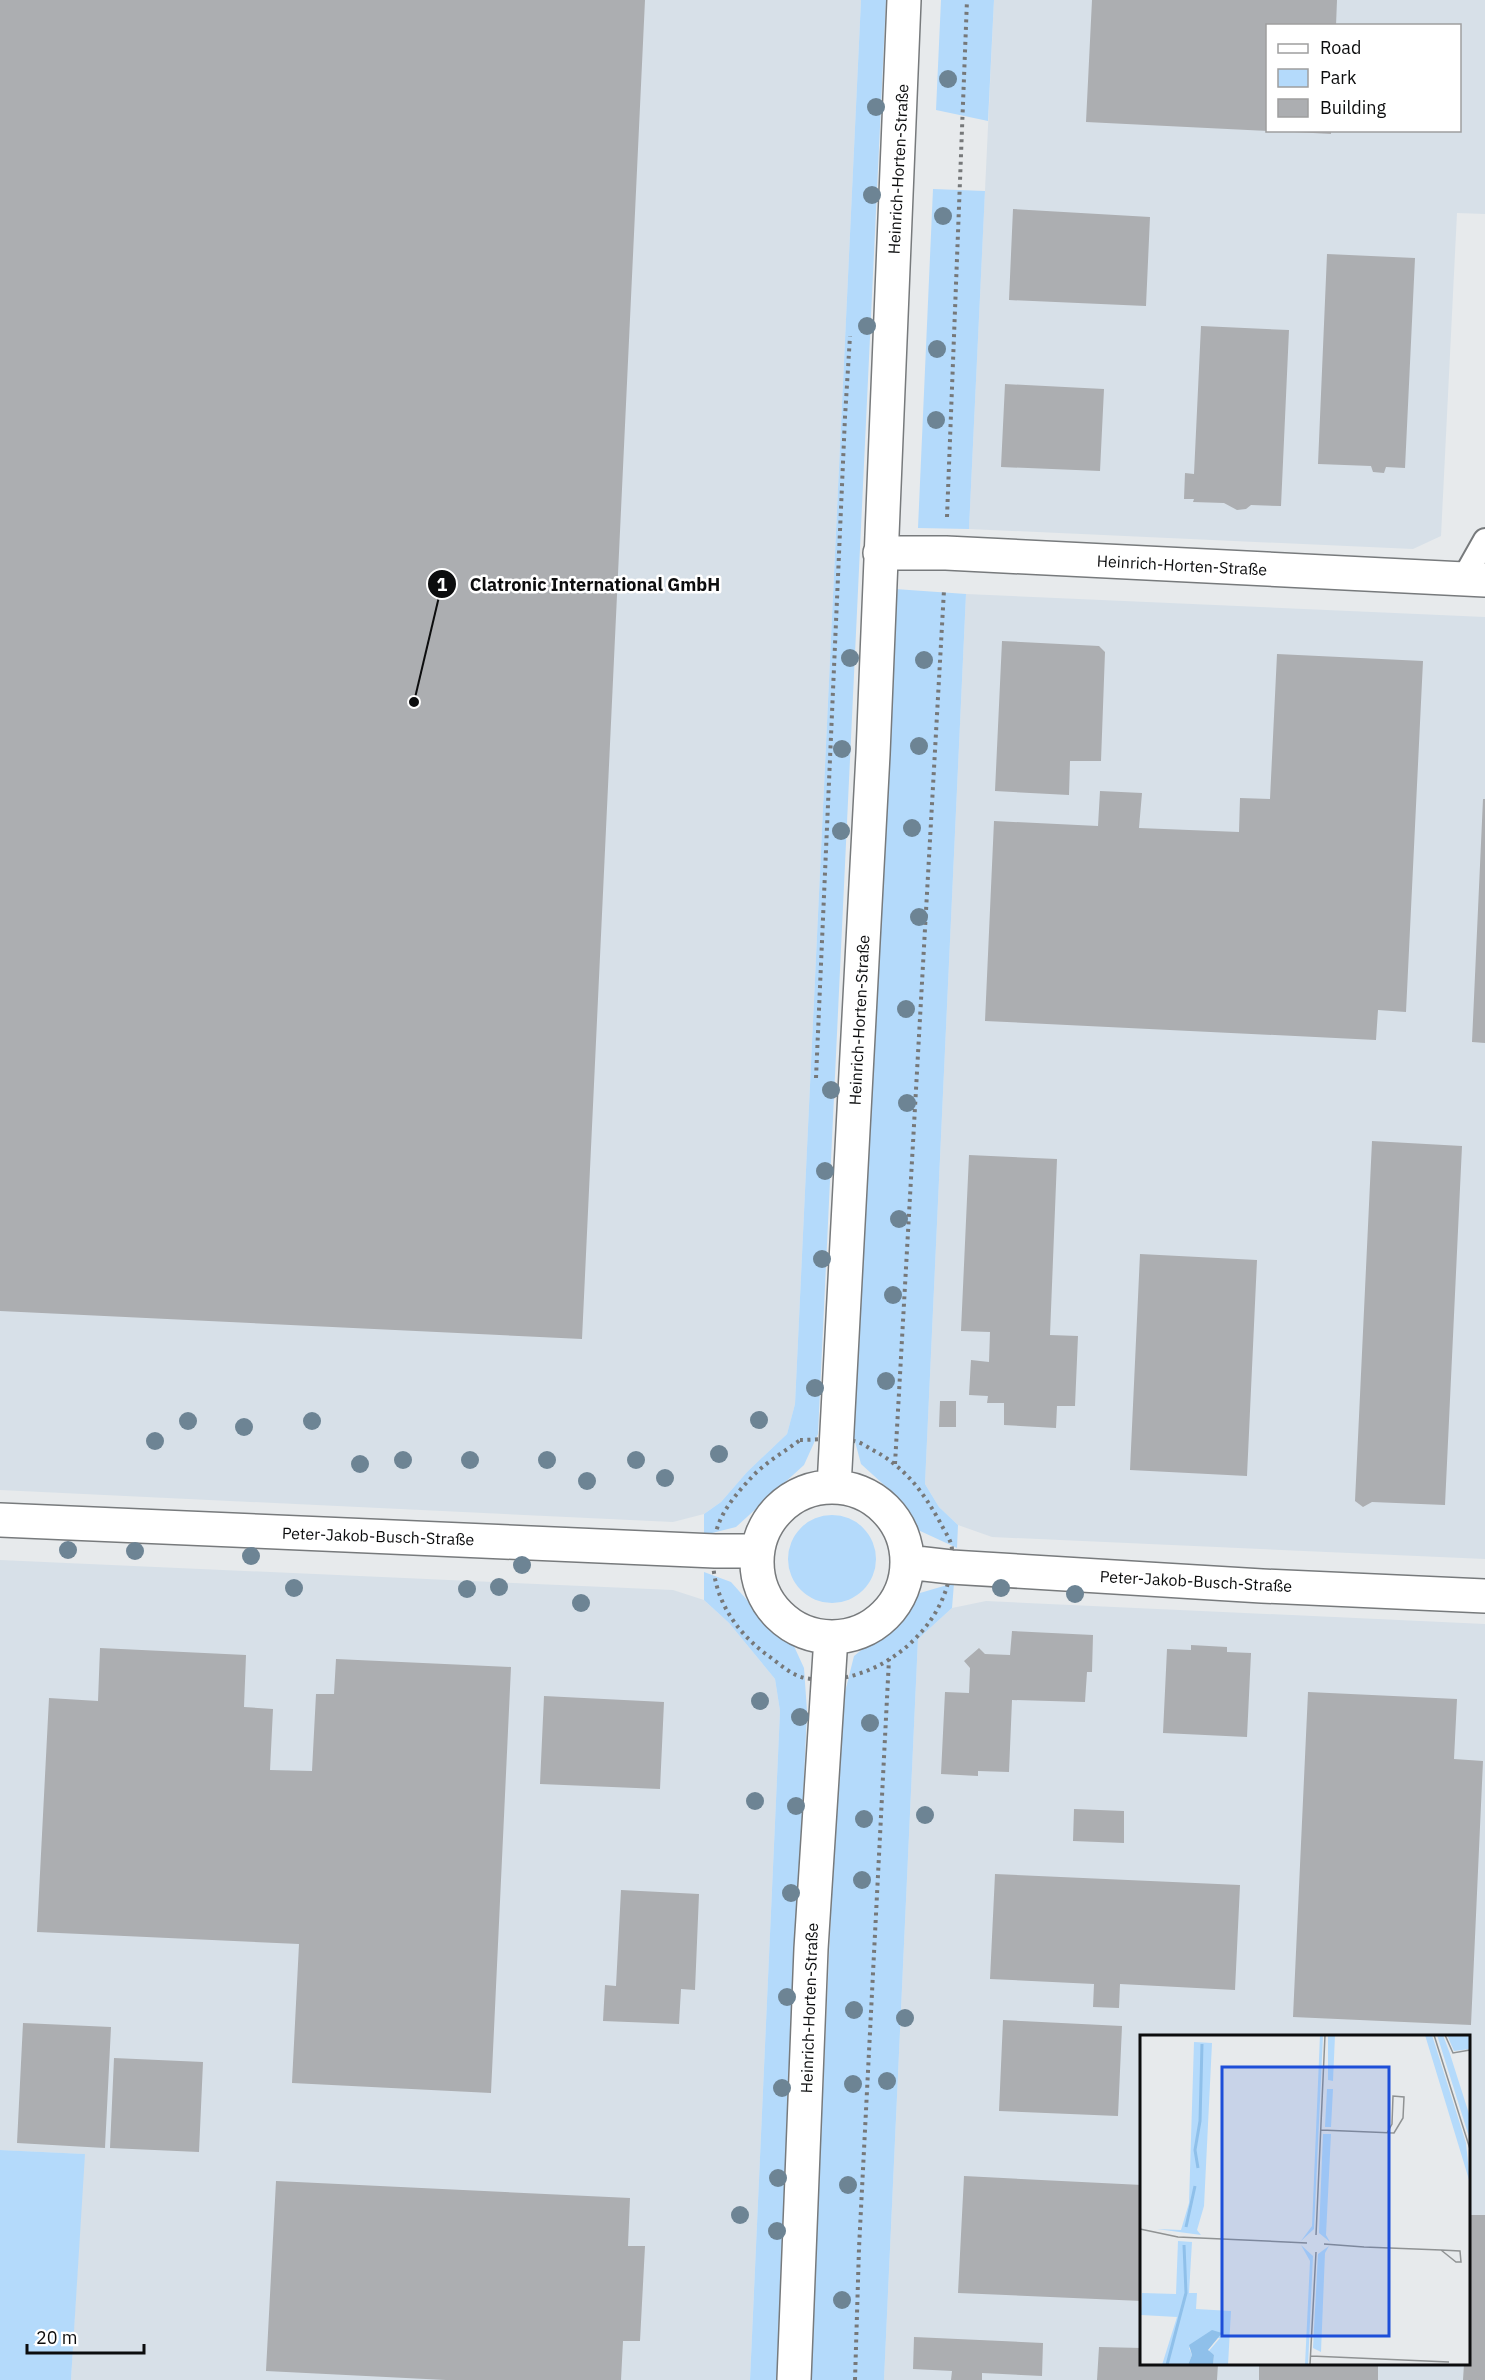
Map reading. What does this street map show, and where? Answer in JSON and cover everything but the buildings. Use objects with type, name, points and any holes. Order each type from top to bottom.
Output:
[{"type":"street","name":"Heinrich-Horten-Straße","points":[[834,1487],[873,754],[904,0]]},
{"type":"street","name":"Heinrich-Horten-Straße","points":[[880,553],[946,553],[1474,579]]},
{"type":"street","points":[[834,1487],[857,1491],[877,1502],[893,1519],[903,1539],[907,1562],[903,1585],[892,1607],[875,1623],[854,1634],[831,1637],[809,1634],[790,1625],[774,1611],[763,1593],[757,1572],[757,1551],[763,1530],[776,1512],[792,1498],[813,1489],[834,1487]]},
{"type":"street","name":"Peter-Jakob-Busch-Straße","points":[[0,1520],[757,1551]]},
{"type":"street","name":"Peter-Jakob-Busch-Straße","points":[[907,1562],[951,1567],[1250,1585],[1485,1596]]},
{"type":"street","name":"Heinrich-Horten-Straße","points":[[794,2380],[811,1949],[831,1637]]},
{"type":"lane","points":[[1474,579],[1485,540]]},
{"type":"path","points":[[895,1464],[946,553],[967,0]]},
{"type":"path","points":[[816,1083],[850,335]]},
{"type":"path","points":[[800,1440],[801,1428]]},
{"type":"path","points":[[800,1440],[837,1440],[855,1441],[895,1464],[908,1475],[932,1507],[952,1544],[951,1567],[948,1585],[940,1606],[907,1646],[870,1670],[848,1678],[805,1678],[791,1673],[755,1646],[740,1631],[717,1592],[716,1532],[726,1510],[767,1463],[800,1440]]},
{"type":"path","points":[[855,2380],[889,1659]]},
{"type":"shaded area","points":[[0,0],[861,0],[795,1404],[787,1434],[747,1472],[721,1502],[704,1514],[673,1522],[0,1490]]},
{"type":"shaded area","points":[[994,0],[1485,0],[1485,214],[1457,213],[1441,536],[1413,549],[969,529]]},
{"type":"shaded area","points":[[966,594],[1485,617],[1485,1559],[992,1537],[958,1525],[939,1507],[925,1484]]},
{"type":"shaded area","points":[[0,1560],[673,1590],[704,1600],[729,1623],[775,1679],[780,1711],[750,2380],[71,2380],[84,2154],[0,2150]]},
{"type":"shaded area","points":[[986,1601],[1485,1624],[1485,2380],[884,2380],[918,1639],[952,1608]]},
{"type":"green space","points":[[861,0],[886,0],[818,1434],[804,1465],[736,1527],[704,1535],[704,1514],[721,1502],[747,1472],[787,1434],[795,1404]]},
{"type":"green space","points":[[941,0],[994,0],[988,121],[936,110]]},
{"type":"green space","points":[[933,189],[985,191],[969,529],[918,528]]},
{"type":"green space","points":[[895,589],[966,594],[925,1484],[939,1507],[958,1525],[957,1548],[918,1530],[894,1494],[861,1464],[853,1434]]},
{"type":"green space","points":[[832,1515],[849,1519],[863,1528],[872,1542],[876,1559],[872,1576],[863,1590],[849,1599],[832,1603],[815,1599],[801,1590],[792,1576],[788,1559],[792,1542],[801,1528],[815,1519]]},
{"type":"green space","points":[[704,1572],[731,1582],[763,1618],[793,1644],[804,1668],[807,1711],[777,2380],[750,2380],[780,1711],[775,1679],[729,1623],[704,1600]]},
{"type":"green space","points":[[954,1583],[952,1608],[918,1639],[884,2380],[810,2380],[840,1712],[854,1656],[890,1627],[920,1593]]},
{"type":"green space","points":[[0,2150],[85,2154],[71,2380],[0,2380]]},
{"type":"place","name":"Clatronic International GmbH","points":[[414,702]]}]
